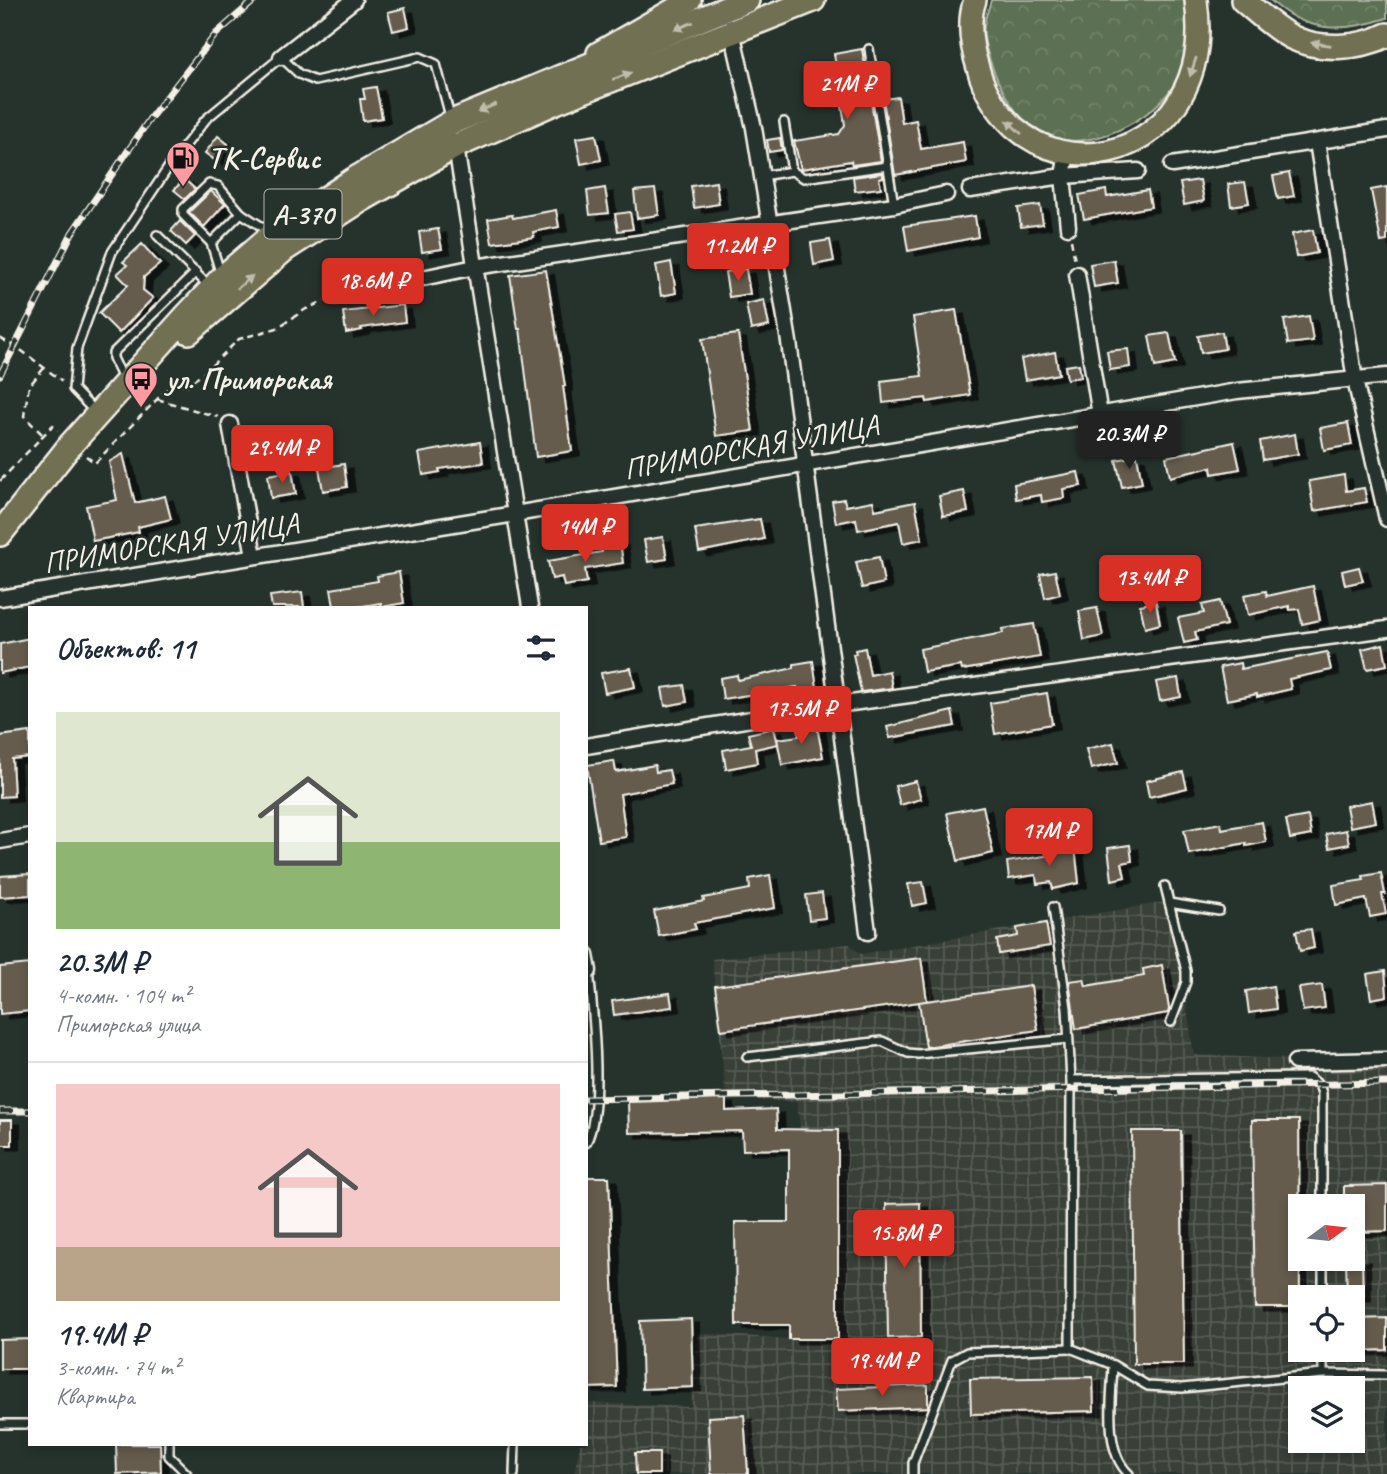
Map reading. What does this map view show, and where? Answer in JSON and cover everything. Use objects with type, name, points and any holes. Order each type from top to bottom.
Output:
[{"type":"highway","name":"А-370","points":[[0,534],[28,496],[210,280],[273,234],[355,179],[452,122],[747,0]]},
{"type":"highway","name":"А-370","points":[[100,412],[285,249],[361,200],[456,146],[558,101],[813,0]]},
{"type":"highway","points":[[1243,0],[1292,37],[1321,46],[1352,46],[1387,35]]},
{"type":"main road","points":[[550,81],[690,0]]},
{"type":"main road","points":[[975,0],[972,9],[971,42],[982,82],[1002,116],[1027,138],[1055,152],[1088,155],[1119,149],[1147,135],[1168,115],[1185,90],[1197,57],[1200,25],[1196,0]]},
{"type":"street","points":[[281,57],[354,0]]},
{"type":"street","points":[[725,9],[733,32],[762,176],[805,464],[868,932]]},
{"type":"street","points":[[452,122],[530,606]]},
{"type":"street","points":[[1172,165],[1387,130]]},
{"type":"street","points":[[1317,142],[1355,380],[1387,519]]},
{"type":"street","points":[[1067,153],[1063,176],[1068,226]]},
{"type":"street","points":[[970,190],[1063,176],[1138,171]]},
{"type":"street","points":[[336,296],[475,267],[894,205],[946,194]]},
{"type":"street","points":[[1077,274],[1100,415]]},
{"type":"street","name":"ПРИМОРСКАЯ УЛИЦА","points":[[0,598],[515,514],[1237,391],[1387,376]]},
{"type":"street","points":[[230,424],[254,556]]},
{"type":"street","points":[[588,746],[837,705],[1387,629]]},
{"type":"street","points":[[0,841],[28,836]]},
{"type":"street","points":[[588,966],[589,971]]},
{"type":"street","points":[[1295,1062],[1387,1060]]},
{"type":"lane","points":[[869,49],[894,205]]},
{"type":"lane","points":[[100,412],[73,389],[77,348],[112,252],[170,165],[206,119],[281,57],[299,74],[315,81],[420,57],[436,64],[452,122]]},
{"type":"lane","points":[[785,122],[792,171]]},
{"type":"lane","points":[[762,176],[792,171],[804,178],[887,166]]},
{"type":"lane","points":[[211,243],[183,215],[183,209],[213,183],[241,213],[273,234]]},
{"type":"lane","points":[[210,280],[211,243],[241,213]]},
{"type":"lane","points":[[157,235],[210,280]]},
{"type":"lane","points":[[1165,886],[1186,971],[1186,982],[1171,1022]]},
{"type":"lane","points":[[1169,903],[1219,911]]},
{"type":"lane","points":[[1053,907],[1067,1008],[1071,1080],[1070,1348]]},
{"type":"lane","points":[[588,1140],[591,1135],[595,1099],[589,971]]},
{"type":"lane","points":[[747,1057],[881,1041],[908,1053],[918,1054],[1068,1039]]},
{"type":"lane","points":[[1071,1080],[1309,1077],[1319,1084],[1322,1093],[1322,1194]]},
{"type":"lane","points":[[913,1474],[913,1463],[952,1360],[967,1352],[1070,1348],[1113,1365],[1148,1386],[1182,1388],[1323,1374],[1387,1375]]},
{"type":"lane","points":[[1323,1362],[1323,1374]]},
{"type":"lane","points":[[1113,1365],[1110,1429],[1122,1468],[1129,1474]]},
{"type":"lane","points":[[0,1424],[28,1424]]},
{"type":"lane","points":[[169,1446],[169,1456],[187,1474]]},
{"type":"lane","points":[[514,1474],[515,1446]]},
{"type":"path","points":[[1068,226],[1077,274]]},
{"type":"path","points":[[172,384],[187,385],[239,340],[277,328],[306,309],[336,296]]},
{"type":"path","points":[[0,338],[73,389]]},
{"type":"path","points":[[43,435],[24,416],[29,386],[45,367]]},
{"type":"path","points":[[157,399],[215,415],[230,424]]},
{"type":"shaded area","points":[[1171,901],[1194,1055],[1286,1059],[1287,1069],[1387,1067],[1387,1474],[574,1474],[580,1446],[588,1446],[588,1403],[691,1407],[697,1333],[838,1339],[838,1130],[800,1129],[797,1102],[726,1099],[712,959],[849,944],[861,954]]},
{"type":"green space","points":[[991,0],[1184,0],[1187,40],[1181,70],[1167,94],[1154,108],[1119,130],[1080,140],[1061,140],[1043,135],[1024,121],[1013,108],[992,66],[984,32]]},
{"type":"green space","points":[[1270,0],[1387,0],[1387,18],[1355,26],[1325,27],[1297,19]]},
{"type":"building","points":[[405,8],[409,27],[393,31],[388,12]]},
{"type":"building","points":[[862,49],[881,161],[852,165],[851,161],[801,169],[794,141],[839,134],[845,125],[834,54]]},
{"type":"building","points":[[376,87],[382,118],[363,121],[360,99],[365,99],[363,89]]},
{"type":"building","points":[[898,97],[902,123],[916,120],[921,149],[963,142],[966,162],[895,175],[883,99]]},
{"type":"building","points":[[596,135],[601,160],[581,164],[576,138]]},
{"type":"building","points":[[218,136],[228,144],[216,161],[205,153]]},
{"type":"building","points":[[780,138],[782,150],[769,152],[767,140]]},
{"type":"building","points":[[883,173],[883,177],[879,178],[881,188],[855,191],[853,177]]},
{"type":"building","points":[[1289,173],[1294,196],[1278,199],[1273,176]]},
{"type":"building","points":[[184,179],[195,189],[185,199],[174,190]]},
{"type":"building","points":[[1200,180],[1204,201],[1184,205],[1180,183]]},
{"type":"building","points":[[716,182],[719,204],[694,208],[691,186]]},
{"type":"building","points":[[1245,182],[1249,203],[1231,206],[1228,184]]},
{"type":"building","points":[[1387,187],[1387,241],[1381,242],[1371,190]]},
{"type":"building","points":[[605,188],[609,213],[590,215],[587,191]]},
{"type":"building","points":[[655,189],[659,215],[637,218],[634,191]]},
{"type":"building","points":[[1106,190],[1107,197],[1148,190],[1151,207],[1084,219],[1079,195]]},
{"type":"building","points":[[211,191],[225,204],[204,227],[189,212]]},
{"type":"building","points":[[1040,205],[1043,224],[1021,227],[1018,208]]},
{"type":"building","points":[[556,210],[559,227],[533,232],[534,237],[492,243],[488,219],[512,215],[513,218]]},
{"type":"building","points":[[630,212],[633,229],[618,231],[615,214]]},
{"type":"building","points":[[975,216],[978,237],[908,251],[904,226]]},
{"type":"building","points":[[180,221],[195,236],[186,245],[171,231]]},
{"type":"building","points":[[438,229],[442,249],[422,252],[419,232]]},
{"type":"building","points":[[1313,230],[1317,253],[1296,257],[1292,234]]},
{"type":"building","points":[[830,240],[834,261],[814,265],[811,243]]},
{"type":"building","points":[[142,244],[160,264],[144,277],[143,290],[153,298],[119,333],[99,313],[128,285],[117,274],[127,265],[123,262]]},
{"type":"building","points":[[1114,260],[1118,283],[1094,287],[1090,264]]},
{"type":"building","points":[[671,262],[676,293],[661,296],[656,265]]},
{"type":"building","points":[[746,269],[750,294],[729,297],[725,272]]},
{"type":"building","points":[[546,270],[565,386],[572,451],[536,457],[520,329],[510,275]]},
{"type":"building","points":[[764,300],[769,326],[751,330],[746,304]]},
{"type":"building","points":[[403,305],[405,322],[361,328],[362,330],[346,333],[343,312]]},
{"type":"building","points":[[956,310],[970,395],[927,402],[926,398],[883,403],[881,381],[922,376],[913,317]]},
{"type":"building","points":[[1309,316],[1313,341],[1288,344],[1284,320]]},
{"type":"building","points":[[1222,332],[1225,349],[1201,353],[1198,336]]},
{"type":"building","points":[[1169,333],[1175,363],[1155,367],[1149,336]]},
{"type":"building","points":[[738,334],[753,431],[716,436],[702,339]]},
{"type":"building","points":[[1128,349],[1130,367],[1110,370],[1107,351]]},
{"type":"building","points":[[1055,352],[1059,374],[1025,380],[1021,359]]},
{"type":"building","points":[[1079,364],[1081,377],[1067,379],[1065,366]]},
{"type":"building","points":[[1348,423],[1352,445],[1324,450],[1320,428]]},
{"type":"building","points":[[1295,434],[1298,454],[1263,460],[1260,441]]},
{"type":"building","points":[[480,442],[483,463],[439,469],[440,472],[423,475],[419,453]]},
{"type":"building","points":[[1234,442],[1240,469],[1212,474],[1211,467],[1170,477],[1166,457]]},
{"type":"building","points":[[123,454],[135,503],[165,496],[171,519],[138,527],[139,532],[93,541],[86,506],[117,500],[109,462]]},
{"type":"building","points":[[1137,456],[1142,483],[1122,487],[1116,460]]},
{"type":"building","points":[[344,464],[347,487],[323,491],[319,468]]},
{"type":"building","points":[[292,471],[296,494],[271,498],[268,475]]},
{"type":"building","points":[[1078,472],[1081,486],[1063,489],[1064,498],[1042,502],[1041,495],[1016,499],[1014,484]]},
{"type":"building","points":[[1344,475],[1346,491],[1364,488],[1367,502],[1314,511],[1309,481]]},
{"type":"building","points":[[964,491],[968,512],[943,516],[939,496]]},
{"type":"building","points":[[844,499],[846,506],[873,501],[875,510],[915,502],[922,539],[903,543],[899,522],[858,530],[856,519],[836,523],[832,501]]},
{"type":"building","points":[[760,519],[764,539],[699,552],[695,529]]},
{"type":"building","points":[[663,537],[667,559],[648,562],[644,540]]},
{"type":"building","points":[[620,542],[623,563],[585,569],[587,582],[564,586],[562,577],[552,579],[548,561],[602,552],[601,545]]},
{"type":"building","points":[[879,557],[884,583],[862,588],[856,562]]},
{"type":"building","points":[[1359,567],[1363,581],[1345,585],[1342,571]]},
{"type":"building","points":[[1055,571],[1060,594],[1045,598],[1040,574]]},
{"type":"building","points":[[399,572],[404,603],[388,606],[382,606],[381,603],[334,606],[331,589],[378,581],[377,576]]},
{"type":"building","points":[[1313,586],[1320,620],[1302,624],[1299,609],[1290,610],[1289,606],[1248,615],[1244,595],[1266,591],[1267,596]]},
{"type":"building","points":[[302,592],[304,606],[272,606],[270,596]]},
{"type":"building","points":[[1220,601],[1226,625],[1195,632],[1197,640],[1184,643],[1178,618],[1204,613],[1202,605]]},
{"type":"building","points":[[1156,602],[1160,624],[1145,628],[1140,605]]},
{"type":"building","points":[[1097,608],[1103,636],[1084,640],[1079,611]]},
{"type":"building","points":[[1034,624],[1040,657],[962,670],[961,666],[924,672],[920,649],[1003,633],[1002,629]]},
{"type":"building","points":[[28,638],[28,667],[0,673],[0,644]]},
{"type":"building","points":[[1383,644],[1387,665],[1367,669],[1362,649]]},
{"type":"building","points":[[865,648],[870,675],[889,671],[892,688],[861,692],[853,654],[856,654],[855,650]]},
{"type":"building","points":[[1327,652],[1331,670],[1289,679],[1291,689],[1257,697],[1257,694],[1227,700],[1220,667],[1240,663],[1241,669]]},
{"type":"building","points":[[813,661],[818,695],[799,698],[797,687],[723,699],[720,678],[737,675],[738,680],[794,668],[794,664]]},
{"type":"building","points":[[631,668],[635,687],[605,693],[601,673]]},
{"type":"building","points":[[1178,678],[1181,697],[1160,701],[1156,682]]},
{"type":"building","points":[[684,685],[687,702],[665,706],[662,688]]},
{"type":"building","points":[[1047,693],[1052,724],[995,734],[990,703]]},
{"type":"building","points":[[952,711],[955,726],[890,738],[887,727]]},
{"type":"building","points":[[816,722],[823,757],[782,765],[777,739],[799,736],[798,726]]},
{"type":"building","points":[[774,728],[778,744],[755,749],[757,763],[726,769],[723,750],[751,745],[748,734]]},
{"type":"building","points":[[28,732],[28,757],[12,759],[14,796],[0,797],[0,736]]},
{"type":"building","points":[[1113,743],[1118,763],[1091,769],[1086,749]]},
{"type":"building","points":[[614,761],[616,772],[655,765],[656,772],[669,770],[672,784],[620,794],[626,837],[599,841],[588,765]]},
{"type":"building","points":[[1183,772],[1187,788],[1149,797],[1146,781]]},
{"type":"building","points":[[916,781],[921,799],[900,805],[895,786]]},
{"type":"building","points":[[1372,801],[1376,822],[1350,827],[1346,806]]},
{"type":"building","points":[[983,806],[993,853],[958,861],[947,813]]},
{"type":"building","points":[[1308,816],[1311,835],[1290,839],[1286,820]]},
{"type":"building","points":[[1262,822],[1266,842],[1189,854],[1184,830],[1221,823],[1222,829]]},
{"type":"building","points":[[1346,830],[1349,844],[1329,848],[1326,834]]},
{"type":"building","points":[[1130,845],[1132,861],[1122,863],[1125,877],[1112,880],[1108,848]]},
{"type":"building","points":[[1075,847],[1079,883],[1053,889],[1051,882],[1037,884],[1036,875],[1009,879],[1007,862],[1051,855],[1051,852]]},
{"type":"building","points":[[1381,873],[1386,914],[1370,917],[1366,899],[1336,905],[1333,885],[1364,880],[1363,876]]},
{"type":"building","points":[[28,874],[28,895],[0,897],[0,876]]},
{"type":"building","points":[[770,875],[775,908],[694,923],[696,929],[659,936],[654,911],[750,889],[749,879]]},
{"type":"building","points":[[923,882],[927,903],[912,906],[908,884]]},
{"type":"building","points":[[822,893],[825,918],[809,920],[806,895]]},
{"type":"building","points":[[1046,923],[1050,946],[999,954],[997,940],[1018,936],[1017,928]]},
{"type":"building","points":[[1311,929],[1314,948],[1300,951],[1296,931]]},
{"type":"building","points":[[921,958],[927,1001],[721,1030],[715,986]]},
{"type":"building","points":[[28,964],[28,1011],[0,1014],[0,967]]},
{"type":"building","points":[[1162,965],[1168,1013],[1076,1029],[1069,981],[1084,979],[1086,986],[1144,976],[1143,969]]},
{"type":"building","points":[[1385,971],[1387,996],[1371,999],[1367,974]]},
{"type":"building","points":[[1322,985],[1325,1008],[1303,1011],[1299,988]]},
{"type":"building","points":[[1031,986],[1038,1030],[926,1047],[919,1002]]},
{"type":"building","points":[[1273,986],[1276,1009],[1249,1013],[1246,991]]},
{"type":"building","points":[[670,993],[672,1007],[614,1015],[612,1001]]},
{"type":"building","points":[[726,1099],[726,1111],[776,1109],[777,1129],[838,1130],[838,1339],[789,1339],[789,1325],[736,1325],[735,1222],[789,1222],[789,1149],[743,1150],[742,1131],[629,1133],[628,1102]]},
{"type":"building","points":[[0,1120],[12,1120],[12,1145],[0,1145]]},
{"type":"building","points":[[1252,1120],[1299,1120],[1299,1194],[1288,1194],[1288,1271],[1300,1271],[1300,1285],[1288,1285],[1288,1307],[1255,1307]]},
{"type":"building","points":[[1132,1131],[1181,1131],[1184,1364],[1134,1364]]},
{"type":"building","points":[[588,1177],[609,1177],[617,1387],[588,1388]]},
{"type":"building","points":[[1387,1185],[1387,1231],[1365,1232],[1365,1194],[1344,1194],[1344,1186]]},
{"type":"building","points":[[920,1203],[921,1337],[888,1338],[886,1204]]},
{"type":"building","points":[[1346,1271],[1362,1271],[1363,1285],[1347,1285]]},
{"type":"building","points":[[1387,1318],[1387,1350],[1365,1351],[1365,1319]]},
{"type":"building","points":[[691,1319],[693,1387],[642,1389],[640,1321]]},
{"type":"building","points":[[28,1339],[28,1369],[0,1369],[0,1340]]},
{"type":"building","points":[[1093,1377],[1094,1411],[971,1414],[970,1379]]},
{"type":"building","points":[[928,1385],[928,1407],[838,1411],[836,1389]]},
{"type":"building","points":[[744,1415],[748,1474],[711,1474],[708,1417]]},
{"type":"building","points":[[116,1446],[160,1446],[161,1472],[117,1474]]},
{"type":"building","points":[[635,1453],[659,1453],[659,1474],[636,1474]]},
{"type":"railway","points":[[0,375],[72,233],[151,117],[216,34],[255,0]]},
{"type":"railway","points":[[588,1099],[1387,1083]]},
{"type":"railway","points":[[0,1111],[28,1111]]},
{"type":"place","name":"ТК-Сервис","points":[[183,188]]},
{"type":"place","name":"ул. Приморская","points":[[141,409]]}]
